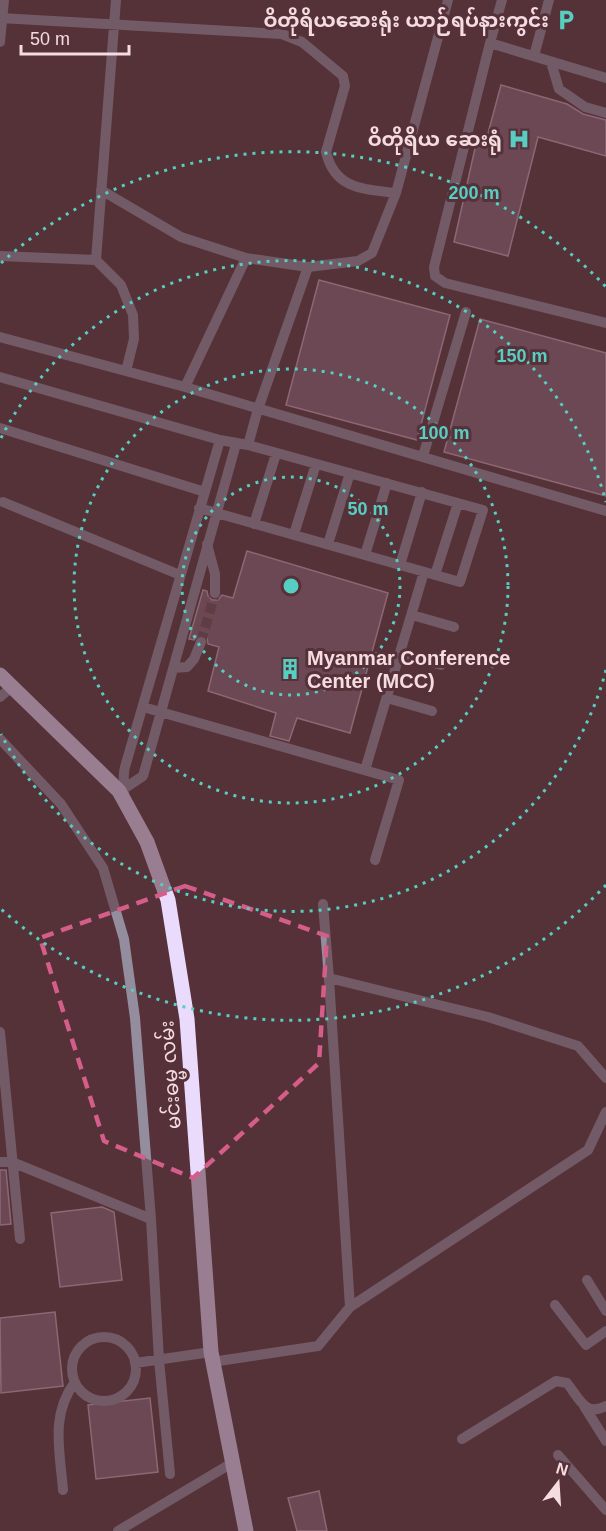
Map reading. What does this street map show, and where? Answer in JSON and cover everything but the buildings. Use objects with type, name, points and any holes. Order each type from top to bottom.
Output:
[{"type":"main road","name":"မင်းဓမ္မ လမ်း","points":[[0,675],[125,795],[147,843],[168,900],[186,1008],[211,1357],[246,1531]]},
{"type":"street","points":[[0,42],[4,0]]},
{"type":"street","points":[[96,260],[116,0]]},
{"type":"street","points":[[101,190],[181,237],[246,258],[308,267],[358,261],[372,253],[396,193],[448,0]]},
{"type":"street","points":[[502,0],[434,267],[435,276],[445,283],[606,323]]},
{"type":"street","points":[[534,56],[549,0]]},
{"type":"street","points":[[1,18],[282,34],[302,42],[343,76],[345,86],[326,152],[328,160],[344,183],[354,188],[396,193]]},
{"type":"street","points":[[490,44],[606,78]]},
{"type":"street","points":[[551,62],[559,88],[585,107],[606,113]]},
{"type":"street","points":[[0,256],[96,260],[121,285],[133,315],[134,339],[126,371]]},
{"type":"street","points":[[185,387],[246,258]]},
{"type":"street","points":[[248,445],[258,409],[308,267]]},
{"type":"street","points":[[423,456],[466,312]]},
{"type":"street","points":[[0,337],[185,387],[606,511]]},
{"type":"street","points":[[0,377],[220,440],[248,445],[483,510],[460,582],[199,508]]},
{"type":"street","points":[[0,428],[204,492]]},
{"type":"street","points":[[125,795],[122,776],[220,440]]},
{"type":"street","points":[[125,795],[143,776],[236,444]]},
{"type":"street","points":[[254,524],[276,454]]},
{"type":"street","points":[[294,534],[316,464]]},
{"type":"street","points":[[328,544],[350,473]]},
{"type":"street","points":[[365,555],[387,483]]},
{"type":"street","points":[[400,565],[422,492]]},
{"type":"street","points":[[3,502],[180,575]]},
{"type":"street","points":[[365,770],[412,615],[458,503]]},
{"type":"street","points":[[207,544],[215,574],[215,593]]},
{"type":"street","points":[[171,607],[188,613]]},
{"type":"street","points":[[412,615],[454,627]]},
{"type":"street","points":[[174,668],[187,667],[194,659],[201,642]]},
{"type":"street","points":[[400,654],[441,665]]},
{"type":"street","points":[[0,698],[13,686]]},
{"type":"street","points":[[387,698],[432,711]]},
{"type":"street","points":[[143,707],[399,780],[375,860]]},
{"type":"street","points":[[0,739],[61,804],[103,868],[124,939],[135,1018],[151,1219],[159,1360],[170,1474]]},
{"type":"street","points":[[323,904],[350,1307]]},
{"type":"street","points":[[329,978],[488,1017],[578,1046],[606,1078]]},
{"type":"street","points":[[0,1032],[20,1239]]},
{"type":"street","points":[[135,1364],[318,1346],[350,1307],[588,1150],[606,1112]]},
{"type":"street","points":[[0,1161],[12,1162],[151,1219]]},
{"type":"street","points":[[587,1280],[606,1311]]},
{"type":"street","points":[[555,1305],[586,1345],[606,1331]]},
{"type":"street","points":[[109,1339],[127,1346],[133,1355],[135,1364],[131,1385],[127,1391],[114,1399],[99,1401],[92,1398],[79,1389],[75,1382],[72,1373],[75,1357],[85,1344],[93,1340],[109,1339]]},
{"type":"street","points":[[462,1439],[556,1381],[567,1383],[606,1441]]},
{"type":"street","points":[[63,1490],[57,1422],[68,1391],[75,1382]]},
{"type":"street","points":[[583,1406],[597,1410],[606,1406]]},
{"type":"street","points":[[558,1455],[606,1510]]},
{"type":"street","points":[[118,1531],[232,1463]]},
{"type":"highlighted area","points":[[185,886],[327,936],[319,1063],[193,1178],[104,1141],[40,938]]},
{"type":"tunnel","points":[[201,642],[215,593]]},
{"type":"place","name":"ဝိတိုရိယဆေးရုံး ယာဉ်ရပ်နားကွင်း","points":[[566,20]]},
{"type":"place","name":"ဝိတိုရိယ ဆေးရုံ","points":[[519,139]]},
{"type":"place","name":"Myanmar Conference Center (MCC)","points":[[290,669]]}]
